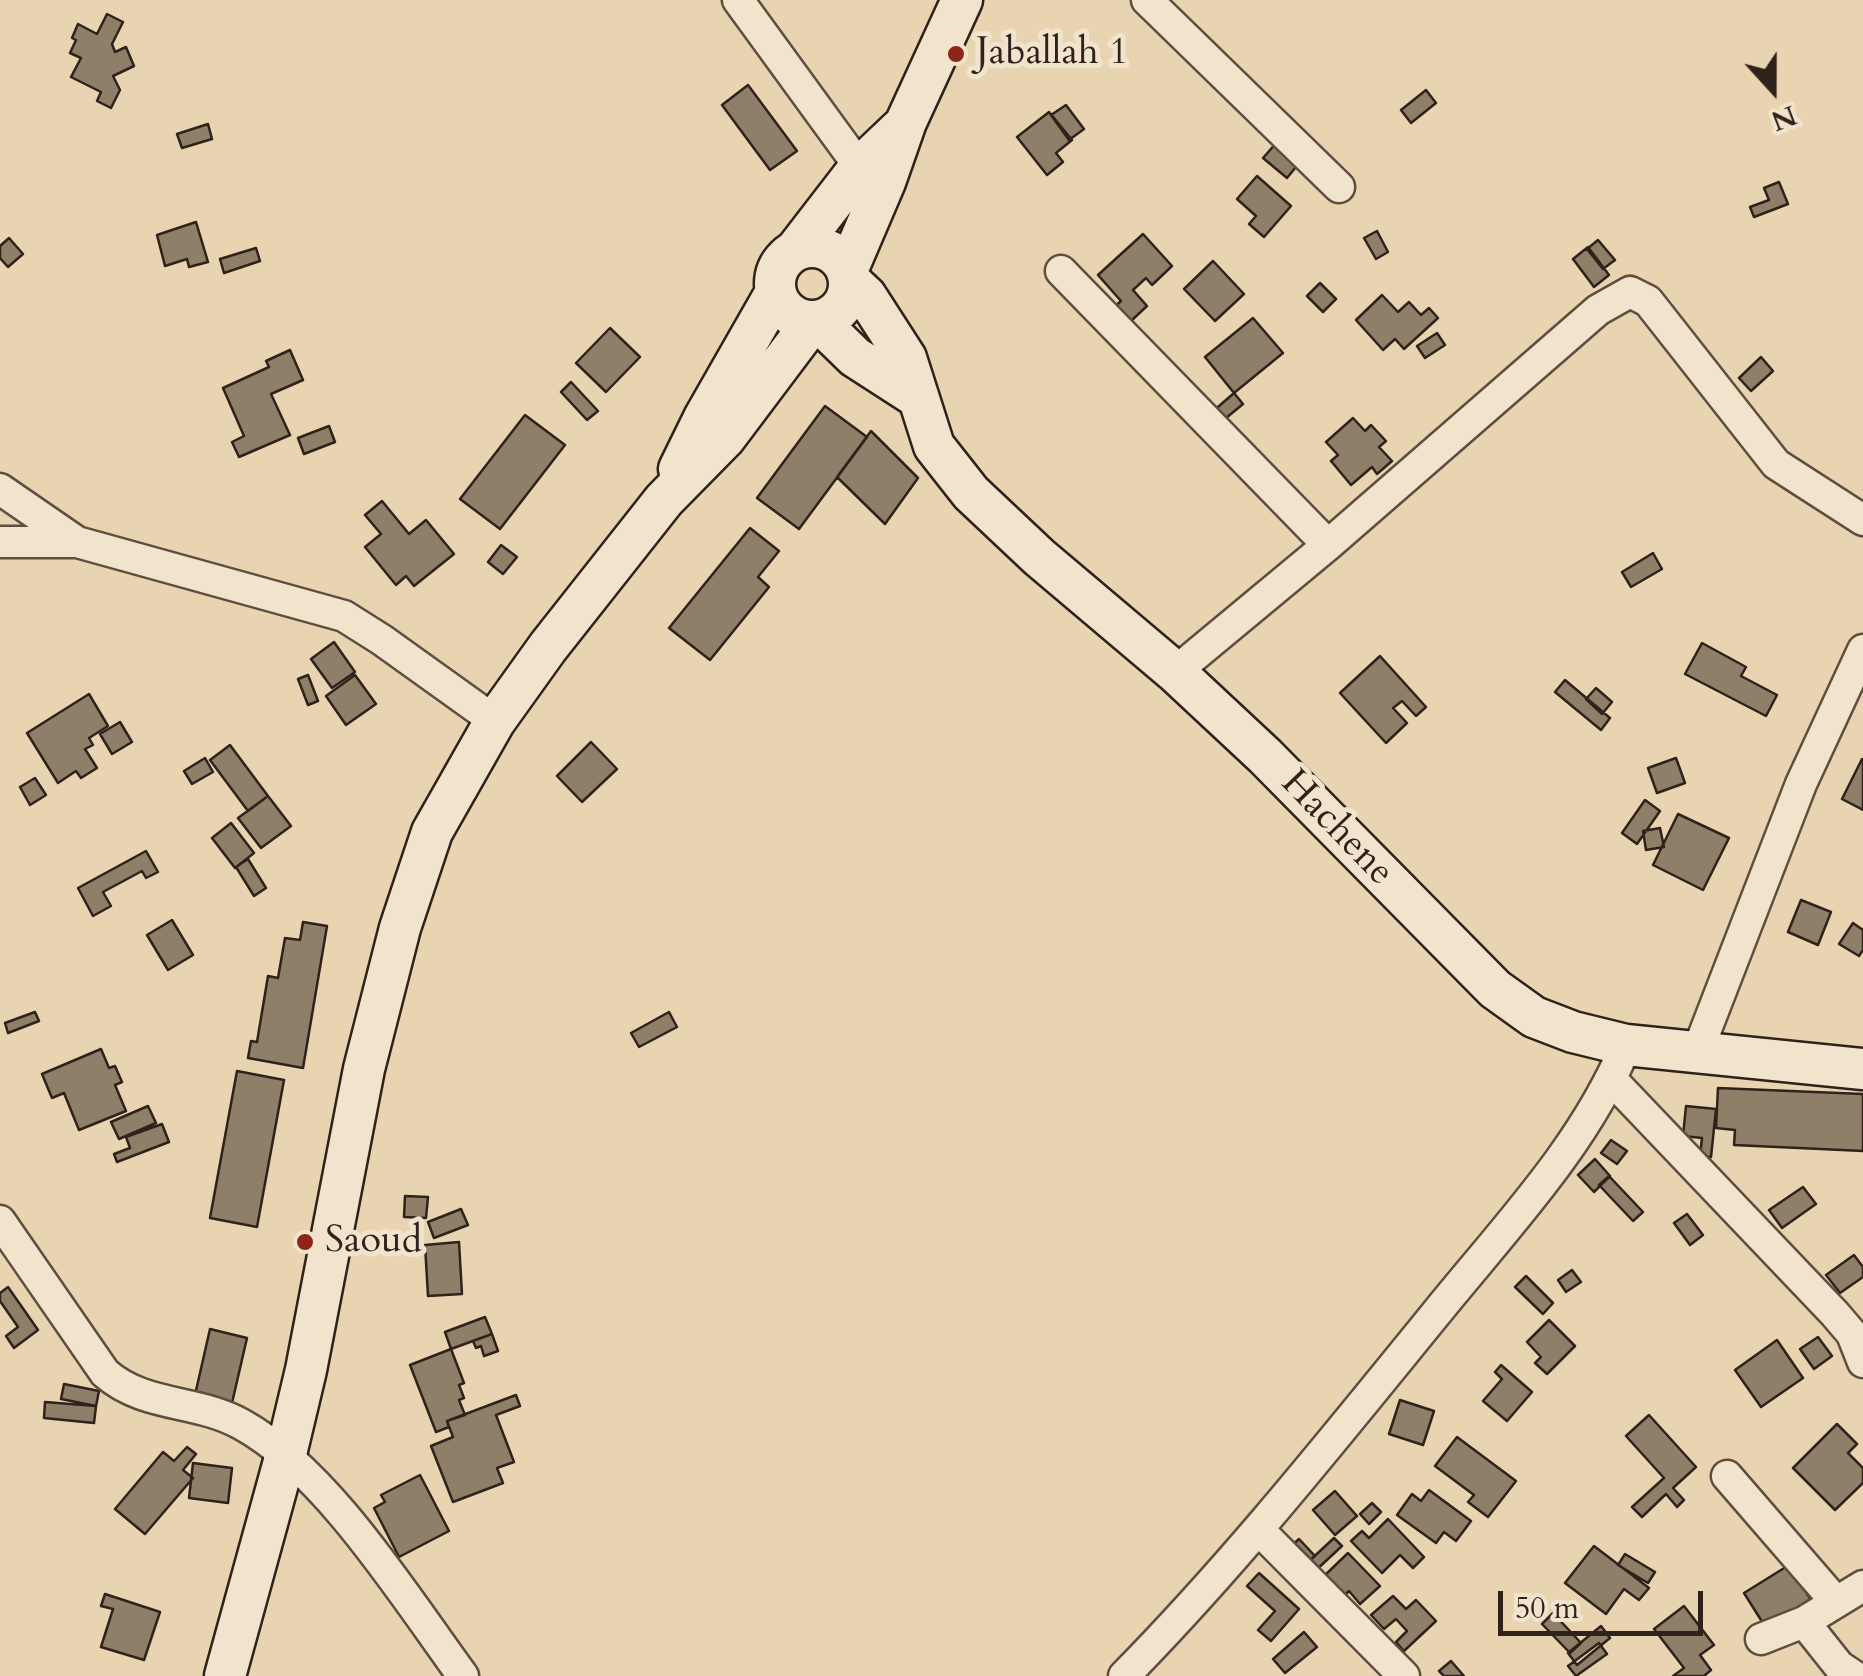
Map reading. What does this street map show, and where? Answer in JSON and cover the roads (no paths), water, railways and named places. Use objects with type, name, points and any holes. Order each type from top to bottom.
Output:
[{"type":"main road","points":[[664,500],[704,418],[776,292],[778,268],[870,181],[906,122],[962,0]]},
{"type":"main road","points":[[776,292],[783,307],[796,318],[816,321],[842,307],[870,181]]},
{"type":"main road","points":[[796,250],[820,248],[841,260],[848,276]]},
{"type":"main road","name":"Hachene","points":[[848,276],[866,296],[906,358],[934,446],[971,492],[1039,558],[1175,672],[1265,756],[1494,989],[1534,1017],[1572,1032],[1619,1062],[1698,1050],[1863,1069]]},
{"type":"main road","points":[[816,321],[855,357],[917,397]]},
{"type":"main road","points":[[224,1676],[306,1370],[364,1069],[400,928],[432,832],[495,722],[559,634],[664,500],[725,438],[816,321]]},
{"type":"street","points":[[738,0],[870,181]]},
{"type":"street","points":[[1147,0],[1339,186]]},
{"type":"street","points":[[1061,271],[1328,545]]},
{"type":"street","points":[[1175,672],[1598,310],[1630,292],[1648,301],[1776,464],[1863,520]]},
{"type":"street","points":[[0,489],[77,542]]},
{"type":"street","points":[[0,542],[77,542],[344,616],[495,722]]},
{"type":"street","points":[[1698,1050],[1801,784],[1863,650]]},
{"type":"street","points":[[1124,1676],[1260,1531],[1561,1159],[1619,1062],[1852,1334],[1863,1362]]},
{"type":"street","points":[[0,1220],[95,1360],[119,1385],[147,1398],[240,1423],[286,1454],[343,1515],[463,1676]]},
{"type":"street","points":[[1727,1476],[1836,1602]]},
{"type":"street","points":[[1260,1531],[1404,1676]]},
{"type":"street","points":[[1760,1639],[1804,1622],[1863,1586]]},
{"type":"street","points":[[1804,1622],[1838,1666],[1854,1676]]},
{"type":"place","name":"Jaballah 1","points":[[956,54]]},
{"type":"place","name":"Saoud","points":[[305,1242]]}]
